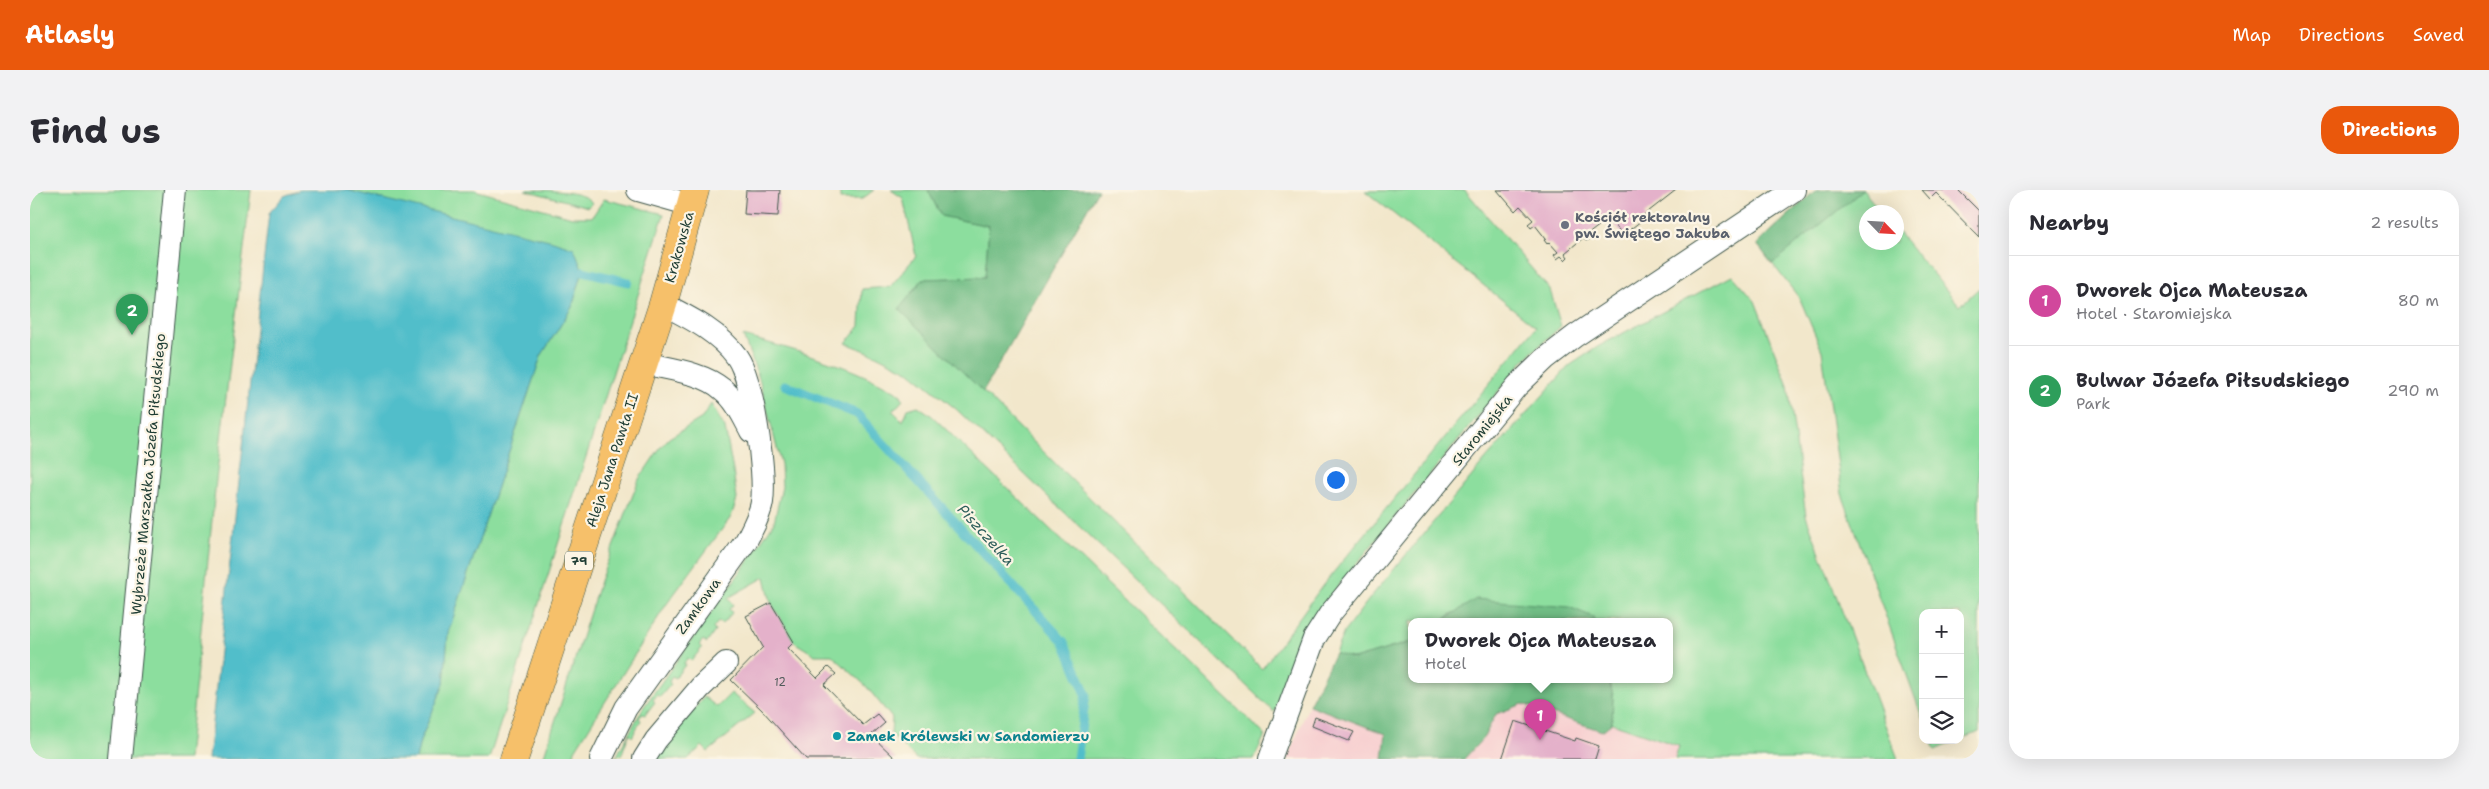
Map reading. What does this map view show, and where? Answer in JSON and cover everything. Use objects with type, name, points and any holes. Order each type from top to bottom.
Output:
[{"type":"main road","name":"Krakowska","points":[[663,304],[693,198]]},
{"type":"main road","name":"Aleja Jana Pawła II","points":[[514,759],[663,304]]},
{"type":"street","name":"Wybrzeże Marszałka Józefa Piłsudskiego","points":[[121,759],[175,190]]},
{"type":"street","points":[[638,190],[693,198]]},
{"type":"street","name":"Staromiejska","points":[[1270,759],[1314,639],[1330,614],[1518,386],[1545,359],[1575,336],[1794,190]]},
{"type":"street","name":"Zamkowa","points":[[601,759],[626,708],[746,541],[757,519],[762,502],[762,471],[750,389],[738,358],[726,344],[699,323],[663,304]]},
{"type":"street","name":"Zamkowa","points":[[644,363],[696,377],[722,388],[737,404],[758,443]]},
{"type":"street","points":[[644,759],[656,740],[700,688],[726,663]]},
{"type":"shaded area","points":[[1523,703],[1602,731],[1612,723],[1679,746],[1675,759],[1464,759],[1484,737],[1496,714]]},
{"type":"shaded area","points":[[1309,705],[1387,734],[1383,759],[1287,759]]},
{"type":"green space","points":[[30,190],[251,190],[216,480],[188,759],[30,759]]},
{"type":"green space","points":[[346,190],[474,190],[572,217],[592,217],[604,199],[664,214],[489,759],[416,759],[420,741],[444,684],[448,633],[541,356],[572,307],[583,271],[573,248]]},
{"type":"green space","points":[[525,190],[572,193],[581,195],[592,203],[588,207]]},
{"type":"green space","points":[[840,190],[874,190],[862,199],[840,199]]},
{"type":"green space","points":[[891,190],[928,190],[941,216],[989,226],[985,277],[923,279],[900,309],[1262,669],[1323,585],[1536,327],[1365,191],[1465,190],[1550,290],[1561,326],[1524,360],[1307,624],[1274,712],[956,409],[910,372],[846,343],[860,326],[862,289],[890,287],[916,256],[903,198]]},
{"type":"green space","points":[[928,190],[1098,190],[983,392],[899,309],[923,279],[985,277],[989,226],[941,216]]},
{"type":"green space","points":[[1816,190],[1863,190],[1875,205],[1859,205],[1859,250],[1904,250],[1904,239],[1960,306],[1979,288],[1979,732],[1964,738],[1964,609],[1919,609],[1919,709],[1842,494],[1822,351],[1800,299],[1757,244]]},
{"type":"green space","points":[[1816,190],[1863,190],[1772,264],[1757,244]]},
{"type":"green space","points":[[1732,275],[1755,301],[1788,386],[1806,516],[1898,759],[1675,759],[1679,746],[1612,723],[1613,694],[1609,683],[1673,683],[1673,618],[1593,618],[1453,613],[1446,618],[1408,618],[1408,643],[1354,659],[1335,653],[1344,632],[1370,598],[1486,459],[1569,366],[1599,346]]},
{"type":"green space","points":[[743,336],[824,360],[882,384],[901,395],[903,400],[893,411],[903,421],[908,409],[918,406],[931,415],[1265,735],[1254,759],[916,759],[891,734],[892,718],[866,686],[832,655],[815,655],[794,642],[771,603],[765,577],[728,598],[733,605],[729,609],[732,613],[722,624],[718,622],[713,628],[715,631],[707,643],[703,640],[699,645],[702,648],[691,661],[688,658],[675,678],[672,676],[669,682],[671,684],[660,697],[657,695],[653,700],[655,702],[645,715],[643,714],[639,718],[641,720],[632,737],[629,734],[621,756],[618,755],[615,759],[643,708],[774,522],[782,487],[781,464],[759,378]]},
{"type":"green space","points":[[711,404],[725,428],[733,471],[737,499],[731,517],[666,605],[575,750],[573,759],[543,759],[600,581],[639,479],[669,438],[702,418]]},
{"type":"green space","points":[[1476,599],[1569,607],[1593,618],[1447,618]]},
{"type":"green space","points":[[1408,643],[1408,683],[1609,683],[1613,694],[1612,723],[1602,731],[1523,704],[1496,714],[1484,737],[1464,759],[1383,759],[1386,734],[1309,705],[1335,653],[1354,659]]},
{"type":"green space","points":[[731,693],[755,713],[708,752],[702,746],[688,759],[653,759],[704,697],[717,707]]},
{"type":"green space","points":[[1933,744],[1949,744],[1935,750]]},
{"type":"water","points":[[300,190],[346,190],[553,241],[574,248],[583,271],[572,307],[541,356],[448,633],[444,684],[420,741],[416,759],[208,759],[269,213],[284,196]]},
{"type":"building","points":[[746,190],[780,190],[778,216],[744,214]]},
{"type":"building","name":"Kościół rektoralny pw. Świętego Jakuba","points":[[1497,190],[1676,190],[1644,215],[1646,217],[1623,235],[1609,218],[1611,221],[1608,224],[1605,221],[1587,235],[1590,239],[1586,241],[1583,238],[1565,253],[1568,257],[1565,260],[1561,256],[1557,259],[1554,255],[1558,252],[1549,242],[1547,244],[1544,240],[1546,239],[1535,225],[1531,228],[1528,224],[1533,220],[1520,206],[1515,211]]},
{"type":"building","points":[[1922,190],[1958,190],[1979,211],[1979,237],[1936,193],[1930,199]]},
{"type":"building","points":[[771,603],[794,642],[788,648],[817,678],[828,667],[836,674],[824,685],[863,725],[877,714],[885,723],[871,735],[896,759],[806,759],[762,710],[731,680],[763,647],[746,616]]},
{"type":"building","points":[[1315,717],[1354,732],[1349,741],[1312,726]]},
{"type":"building","points":[[1515,721],[1575,741],[1576,738],[1599,746],[1595,759],[1502,759]]},
{"type":"waterway","name":"Piszczelka","points":[[583,271],[628,282]]},
{"type":"waterway","name":"Piszczelka","points":[[785,385],[857,414],[1064,642],[1086,694],[1077,759]]},
{"type":"place","name":"Kościół rektoralny pw. Świętego Jakuba","points":[[1565,225]]},
{"type":"place","name":"Bulwar Józefa Piłsudskiego","points":[[132,335]]},
{"type":"place","name":"Zamek Królewski w Sandomierzu","points":[[837,736]]},
{"type":"place","name":"Dworek Ojca Mateusza","points":[[1540,740]]}]
